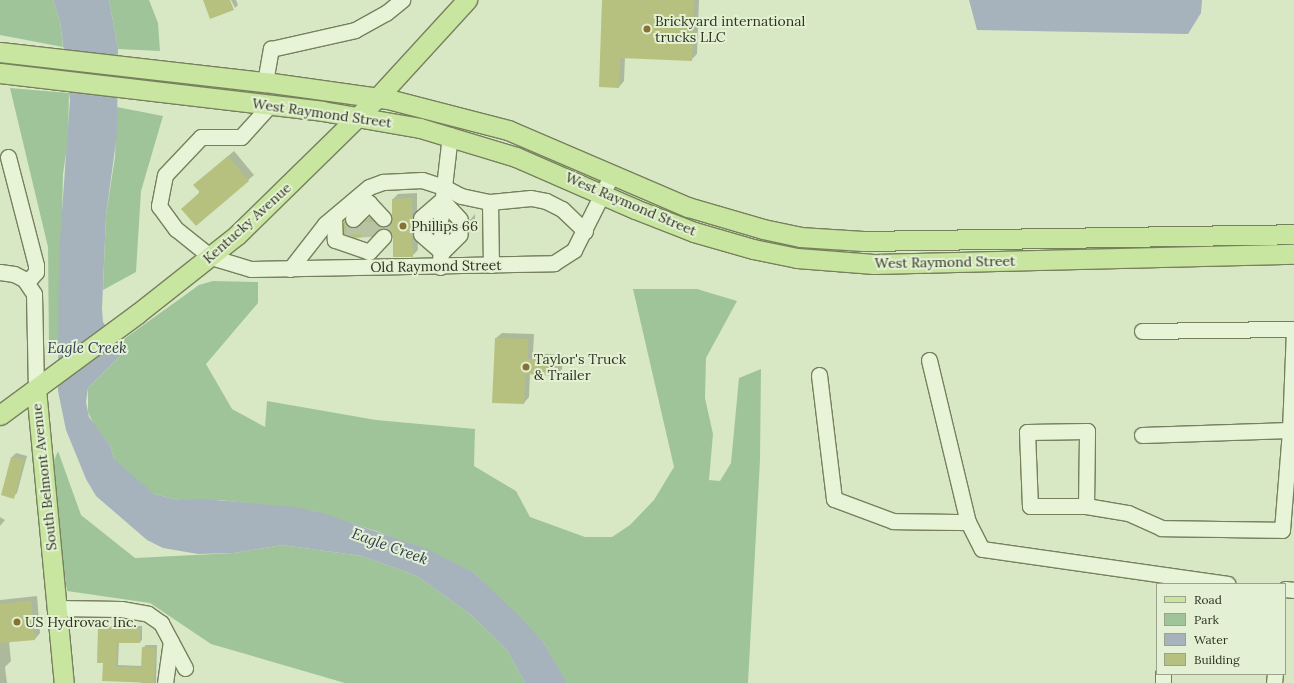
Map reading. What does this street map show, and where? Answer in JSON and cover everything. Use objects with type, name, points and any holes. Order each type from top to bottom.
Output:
[{"type":"main road","name":"Kentucky Avenue","points":[[0,415],[137,314],[211,257],[270,204],[378,97],[460,2]]},
{"type":"main road","name":"West Raymond Street","points":[[9,53],[265,82],[378,97],[508,130],[688,207],[726,219],[800,237],[831,240],[1294,234]]},
{"type":"main road","name":"West Raymond Street","points":[[9,74],[359,116],[450,135],[523,159],[635,210],[711,238],[777,255],[817,261],[874,264],[1294,254]]},
{"type":"main road","name":"South Belmont Avenue","points":[[36,389],[64,683]]},
{"type":"street","points":[[265,82],[271,49],[355,30],[386,13],[402,0]]},
{"type":"street","points":[[211,257],[176,229],[159,206],[165,175],[201,137],[241,137],[270,105]]},
{"type":"street","points":[[443,194],[441,218],[450,135]]},
{"type":"street","points":[[0,272],[23,279],[36,272],[36,265],[8,158]]},
{"type":"street","name":"Old Raymond Street","points":[[211,257],[251,269],[370,268],[441,259],[492,265],[554,263],[569,255],[585,231],[612,174]]},
{"type":"street","points":[[290,269],[325,224],[369,188],[382,182],[404,179],[422,180],[443,194],[490,202],[531,198],[546,201],[562,209],[585,231]]},
{"type":"street","points":[[369,188],[369,203],[376,218]]},
{"type":"street","points":[[490,202],[492,265]]},
{"type":"street","points":[[353,219],[369,203]]},
{"type":"street","points":[[334,217],[335,240],[374,242]]},
{"type":"street","points":[[441,259],[441,234],[441,259]]},
{"type":"street","points":[[354,238],[374,242]]},
{"type":"street","points":[[370,268],[374,242]]},
{"type":"street","name":"South Belmont Avenue","points":[[23,279],[32,289],[35,302],[36,389]]},
{"type":"street","points":[[1086,506],[1087,431],[1027,432],[1030,506],[1086,506],[1128,513],[1161,528],[1282,530],[1290,430],[1294,330],[1142,331]]},
{"type":"street","points":[[929,360],[968,522],[982,549],[1167,580],[1213,583]]},
{"type":"street","points":[[819,376],[834,499],[893,521],[968,522]]},
{"type":"street","points":[[1142,435],[1290,430]]},
{"type":"street","points":[[58,608],[136,611],[161,623],[186,668]]},
{"type":"street","points":[[165,683],[171,641]]},
{"type":"green space","points":[[0,0],[53,0],[60,21],[63,47],[0,35]]},
{"type":"green space","points":[[109,0],[149,0],[158,23],[160,51],[118,49]]},
{"type":"green space","points":[[10,88],[69,93],[68,141],[63,174],[59,343],[49,349],[48,247]]},
{"type":"green space","points":[[117,107],[163,116],[141,191],[136,272],[103,290],[106,215],[115,157]]},
{"type":"green space","points":[[213,281],[258,282],[258,303],[206,364],[232,409],[265,427],[267,401],[376,420],[475,429],[474,466],[516,491],[530,517],[585,537],[612,537],[630,525],[654,500],[674,467],[633,289],[697,289],[737,301],[706,358],[705,398],[713,434],[709,480],[720,481],[731,463],[739,378],[761,369],[760,460],[748,683],[566,683],[544,643],[474,573],[379,532],[314,511],[220,500],[178,500],[154,494],[123,473],[114,459],[110,445],[94,425],[88,412],[88,388],[123,353],[117,344],[199,285]]},
{"type":"green space","points":[[58,451],[81,515],[135,558],[234,553],[282,545],[362,556],[417,576],[470,614],[507,650],[525,683],[345,683],[211,644],[150,603],[67,591],[50,470]]},
{"type":"water","name":"Eagle Creek","points":[[53,0],[109,0],[118,49],[117,134],[106,215],[102,309],[103,322],[123,353],[88,388],[86,402],[89,417],[110,445],[114,459],[154,494],[178,500],[204,499],[295,507],[323,513],[429,550],[474,573],[518,615],[544,643],[567,683],[525,683],[507,650],[470,614],[417,576],[362,556],[282,545],[234,553],[198,554],[163,548],[147,540],[96,496],[86,479],[66,430],[58,391],[59,253],[70,100],[60,21]]},
{"type":"water","points":[[969,0],[1202,0],[1201,13],[1188,34],[977,30]]},
{"type":"building","points":[[203,0],[230,0],[234,10],[210,19]]},
{"type":"building","name":"Brickyard international trucks LLC","points":[[602,0],[694,0],[692,61],[620,58],[619,88],[599,87]]},
{"type":"building","points":[[228,156],[249,181],[196,226],[181,209],[200,192],[193,185]]},
{"type":"building","points":[[412,198],[412,220],[417,226],[412,233],[413,257],[393,257],[393,237],[385,228],[380,229],[370,237],[355,238],[344,234],[344,220],[351,228],[359,226],[366,219],[371,219],[380,226],[385,227],[392,220],[392,199]]},
{"type":"building","points":[[470,219],[470,233],[465,226]]},
{"type":"building","points":[[432,220],[437,226],[432,232],[425,226]]},
{"type":"building","points":[[450,222],[453,223],[453,229],[450,230],[447,229],[446,226],[447,223]]},
{"type":"building","name":"Taylor's Truck & Trailer","points":[[495,338],[528,339],[528,359],[558,360],[557,376],[525,374],[524,404],[492,403]]},
{"type":"building","points":[[11,457],[24,460],[14,499],[1,495]]},
{"type":"building","name":"US Hydrovac Inc.","points":[[31,601],[35,640],[0,643],[0,604]]},
{"type":"building","points":[[98,628],[140,629],[140,643],[117,643],[116,667],[141,668],[142,647],[155,648],[154,683],[102,681],[103,663],[97,663]]},
{"type":"tunnel","points":[[383,218],[383,237]]},
{"type":"tunnel","points":[[432,218],[432,234]]},
{"type":"tunnel","points":[[449,218],[449,234]]},
{"type":"tunnel","points":[[353,219],[354,238]]},
{"type":"tunnel","points":[[369,219],[369,237]]},
{"type":"place","name":"Brickyard international trucks LLC","points":[[647,29]]},
{"type":"place","name":"Phillips 66","points":[[403,226]]},
{"type":"place","name":"Taylor's Truck & Trailer","points":[[526,367]]},
{"type":"place","name":"US Hydrovac Inc.","points":[[17,622]]}]
